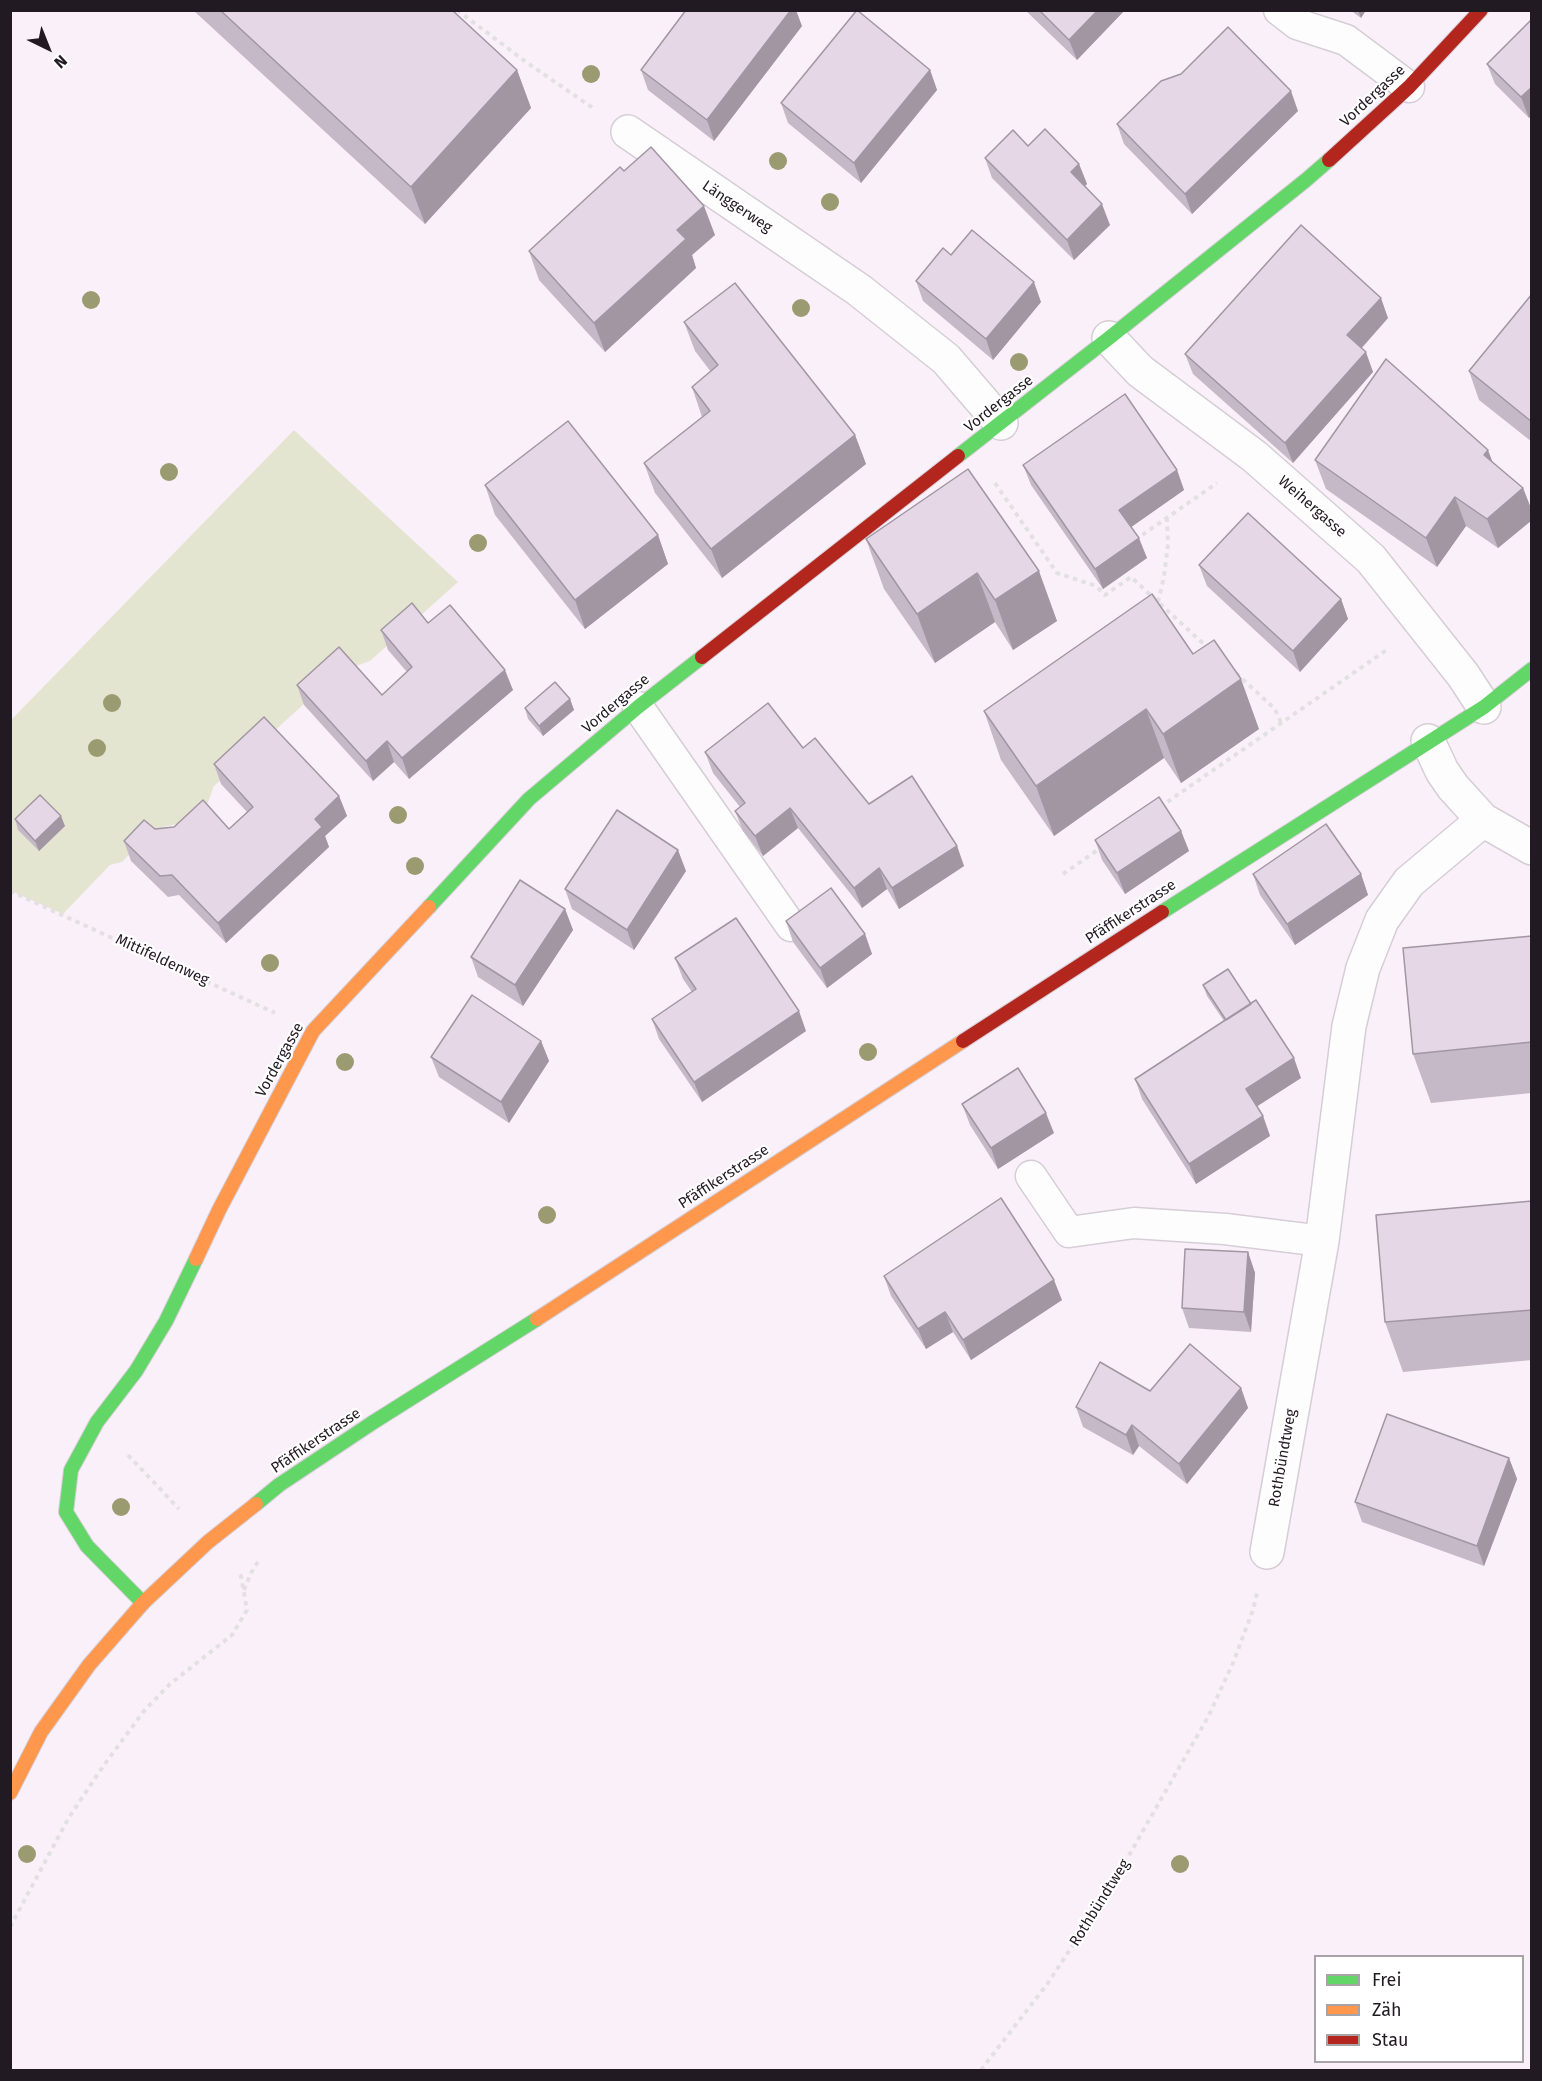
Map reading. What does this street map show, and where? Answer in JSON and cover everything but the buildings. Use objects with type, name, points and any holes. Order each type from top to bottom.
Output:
[{"type":"street","name":"Vordergasse","points":[[143,1603],[87,1546],[66,1512],[70,1470],[97,1422],[136,1371],[166,1321],[219,1210],[313,1031],[529,799],[638,707],[1109,338],[1306,180],[1409,87],[1481,10]]},
{"type":"street","name":"Länggerweg","points":[[628,132],[860,290],[946,359],[1001,423]]},
{"type":"street","name":"Weihergasse","points":[[1109,338],[1140,372],[1254,456],[1371,559],[1443,649],[1484,707]]},
{"type":"street","name":"Pfäffikerstrasse","points":[[10,1793],[41,1732],[89,1665],[143,1603],[208,1542],[279,1485],[372,1423],[575,1295],[1111,944],[1484,707],[1532,669]]},
{"type":"street","points":[[1428,741],[1442,771],[1453,787],[1483,820],[1532,848]]},
{"type":"street","name":"Rothbündtweg","points":[[1267,1552],[1322,1241],[1350,1026],[1363,968],[1382,920],[1409,882],[1483,820]]},
{"type":"lane","points":[[1279,10],[1297,24],[1346,39],[1409,87]]},
{"type":"lane","points":[[638,707],[790,926]]},
{"type":"lane","points":[[1031,1176],[1069,1232],[1134,1223],[1225,1229],[1322,1241]]},
{"type":"path","points":[[457,10],[526,62],[628,132]]},
{"type":"path","points":[[970,447],[1057,573],[1096,586],[1105,595],[1131,578],[1216,655]]},
{"type":"path","points":[[1134,541],[1222,479]]},
{"type":"path","points":[[1158,602],[1168,544],[1167,518]]},
{"type":"path","points":[[1158,808],[1373,659]]},
{"type":"path","points":[[1233,670],[1275,709],[1281,723]]},
{"type":"path","points":[[1063,874],[1110,841]]},
{"type":"path","name":"Mittifeldenweg","points":[[10,891],[313,1031]]},
{"type":"path","points":[[97,1422],[175,1505]]},
{"type":"path","name":"Rothbündtweg","points":[[981,2070],[1048,1983],[1078,1939],[1112,1885],[1208,1717],[1233,1663],[1253,1610],[1267,1552]]},
{"type":"path","points":[[10,1927],[68,1819],[104,1764],[137,1720],[170,1684],[232,1635],[247,1610],[241,1576]]},
{"type":"green space","points":[[294,430],[458,582],[370,661],[339,672],[214,786],[202,818],[155,829],[122,862],[110,865],[63,914],[11,891],[11,720]]},
{"type":"traffic: fast","points":[[958,456],[1109,338],[1329,160]]},
{"type":"traffic: fast","points":[[429,907],[529,799],[638,707],[702,657]]},
{"type":"traffic: fast","points":[[1162,912],[1484,707],[1532,669]]},
{"type":"traffic: fast","points":[[143,1603],[87,1546],[66,1512],[71,1470],[97,1422],[136,1371],[166,1321],[196,1259]]},
{"type":"traffic: fast","points":[[256,1504],[279,1485],[372,1423],[537,1319]]},
{"type":"traffic: slow","points":[[196,1259],[219,1210],[313,1031],[429,907]]},
{"type":"traffic: slow","points":[[537,1319],[963,1041]]},
{"type":"traffic: slow","points":[[10,1793],[41,1732],[89,1665],[143,1603],[208,1542],[256,1504]]},
{"type":"traffic: jam","points":[[1329,160],[1409,87],[1481,10]]},
{"type":"traffic: jam","points":[[702,657],[958,456]]},
{"type":"traffic: jam","points":[[963,1041],[1162,912]]}]
